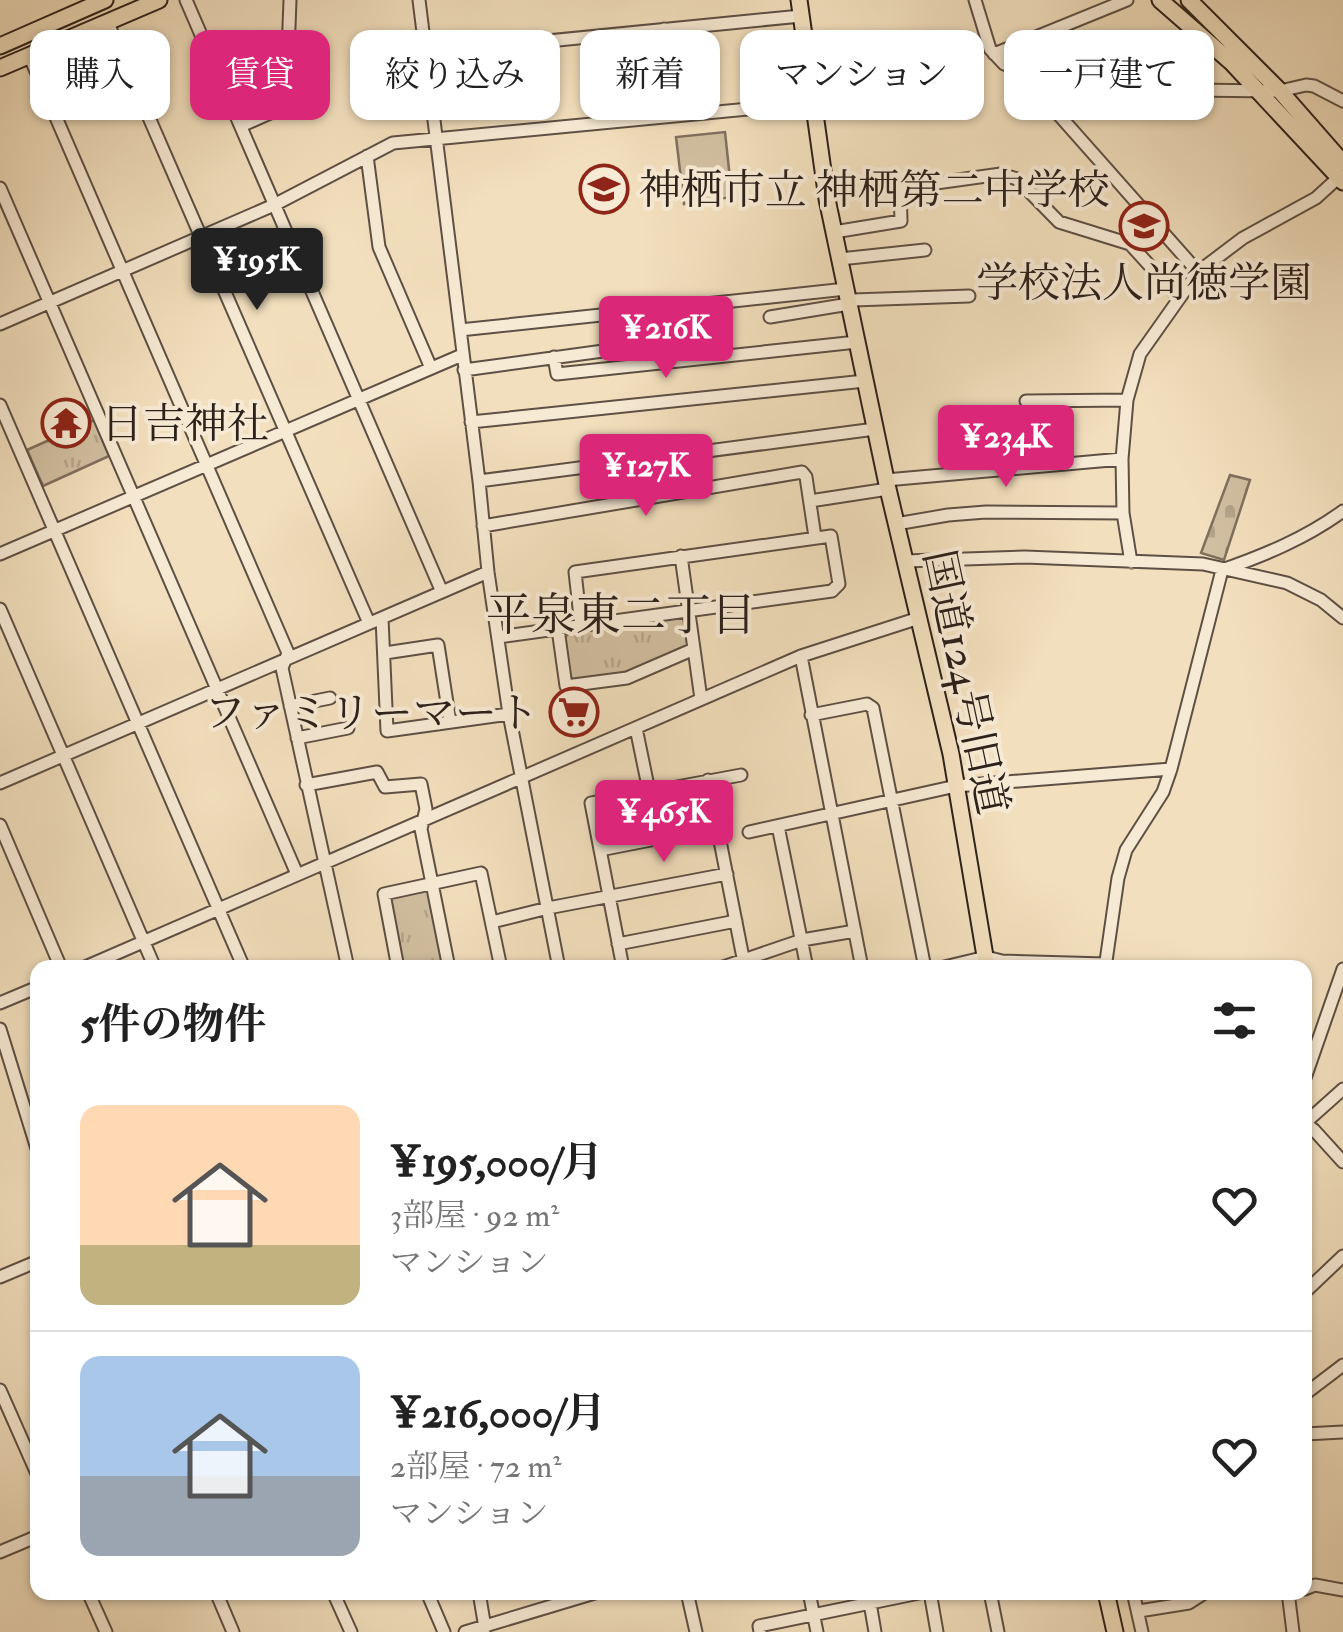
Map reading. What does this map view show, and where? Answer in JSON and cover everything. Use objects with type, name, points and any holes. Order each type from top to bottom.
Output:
[{"type":"highway","points":[[0,46],[105,0]]},
{"type":"highway","points":[[0,68],[159,0]]},
{"type":"highway","points":[[1160,0],[1342,168]]},
{"type":"highway","points":[[1189,0],[1280,91],[1342,168]]},
{"type":"highway","name":"国道124号旧道","points":[[814,120],[826,199],[887,485],[951,754],[987,960]]},
{"type":"highway","points":[[1108,1600],[1115,1632]]},
{"type":"street","points":[[186,0],[442,592]]},
{"type":"street","points":[[240,126],[286,106],[290,0]]},
{"type":"street","points":[[419,0],[423,30]]},
{"type":"street","points":[[975,0],[985,40],[1004,64]]},
{"type":"street","points":[[994,54],[1127,0]]},
{"type":"street","points":[[560,39],[664,29],[800,8]]},
{"type":"street","points":[[107,21],[368,623]]},
{"type":"street","points":[[29,55],[288,653],[282,668],[346,960]]},
{"type":"street","points":[[1214,90],[1280,91],[1306,85],[1343,101]]},
{"type":"street","points":[[434,120],[488,572],[509,714],[558,960]]},
{"type":"street","points":[[0,324],[274,205],[392,143],[631,120]]},
{"type":"street","points":[[1063,120],[1198,272]]},
{"type":"street","points":[[367,156],[379,247],[431,368]]},
{"type":"street","points":[[1131,562],[1123,512],[1122,459],[1127,400],[1140,354],[1198,272],[1244,238],[1316,198],[1342,168]]},
{"type":"street","points":[[834,232],[901,220],[900,188],[1000,174],[1017,179],[1059,222],[1130,244],[1179,298]]},
{"type":"street","points":[[0,188],[296,874]]},
{"type":"street","points":[[840,260],[925,250]]},
{"type":"street","points":[[460,330],[847,296],[852,300],[969,296]]},
{"type":"street","points":[[770,317],[847,296]]},
{"type":"street","points":[[554,358],[557,374],[857,342]]},
{"type":"street","points":[[464,370],[647,345]]},
{"type":"street","points":[[0,554],[462,355]]},
{"type":"street","points":[[472,422],[865,381]]},
{"type":"street","points":[[1026,400],[1127,400]]},
{"type":"street","points":[[0,405],[241,960]]},
{"type":"street","points":[[479,481],[875,429]]},
{"type":"street","points":[[697,453],[703,488]]},
{"type":"street","points":[[810,502],[887,485],[1122,459]]},
{"type":"street","points":[[483,526],[802,472],[815,538]]},
{"type":"street","points":[[1106,960],[1126,850],[1163,792],[1222,570],[1304,536],[1343,510]]},
{"type":"street","points":[[896,524],[986,512],[1123,512]]},
{"type":"street","points":[[498,637],[690,612],[832,591],[838,584],[831,536],[575,572],[581,626]]},
{"type":"street","points":[[682,556],[700,699]]},
{"type":"street","points":[[905,561],[1025,557],[1203,564],[1301,589],[1343,618]]},
{"type":"street","points":[[0,783],[488,572]]},
{"type":"street","points":[[0,609],[152,960]]},
{"type":"street","points":[[382,618],[387,731],[509,714]]},
{"type":"street","points":[[101,960],[801,656],[919,618]]},
{"type":"street","points":[[558,630],[566,686],[627,678],[694,649]]},
{"type":"street","points":[[385,652],[438,645],[450,722]]},
{"type":"street","points":[[801,656],[860,960]]},
{"type":"street","points":[[290,706],[330,698]]},
{"type":"street","points":[[811,715],[868,704],[873,708],[922,960]]},
{"type":"street","points":[[297,738],[348,728]]},
{"type":"street","points":[[636,728],[649,791]]},
{"type":"street","points":[[749,832],[956,786],[1171,768]]},
{"type":"street","points":[[306,785],[378,772],[384,787],[421,784],[426,809],[421,830],[448,960]]},
{"type":"street","points":[[621,960],[591,803],[741,775]]},
{"type":"street","points":[[708,780],[743,960]]},
{"type":"street","points":[[0,825],[58,960]]},
{"type":"street","points":[[778,826],[806,960]]},
{"type":"street","points":[[600,850],[717,827]]},
{"type":"street","points":[[396,960],[384,894],[481,873],[499,960]]},
{"type":"street","points":[[492,922],[727,874]]},
{"type":"street","points":[[618,944],[736,921]]},
{"type":"street","points":[[754,960],[802,940],[855,931]]},
{"type":"street","points":[[1312,1058],[1343,969]]},
{"type":"street","points":[[0,1003],[30,990]]},
{"type":"street","points":[[0,1029],[30,1126]]},
{"type":"street","points":[[1312,1125],[1343,1089]]},
{"type":"street","points":[[1312,1129],[1343,1162]]},
{"type":"street","points":[[1312,1285],[1343,1256]]},
{"type":"street","points":[[0,1277],[30,1264]]},
{"type":"street","points":[[1312,1389],[1343,1365]]},
{"type":"street","points":[[0,1390],[30,1458]]},
{"type":"street","points":[[1312,1434],[1343,1432]]},
{"type":"street","points":[[0,1552],[30,1539]]},
{"type":"street","points":[[1312,1586],[1343,1590]]},
{"type":"street","points":[[92,1600],[106,1632]]},
{"type":"street","points":[[219,1600],[233,1632]]},
{"type":"street","points":[[336,1600],[350,1632]]},
{"type":"street","points":[[430,1600],[444,1632]]},
{"type":"street","points":[[480,1600],[486,1628]]},
{"type":"street","points":[[465,1632],[573,1600]]},
{"type":"street","points":[[689,1600],[696,1632]]},
{"type":"street","points":[[811,1600],[818,1632]]},
{"type":"street","points":[[760,1632],[759,1626],[881,1600]]},
{"type":"street","points":[[929,1600],[938,1632]]},
{"type":"street","points":[[992,1600],[998,1632]]},
{"type":"street","points":[[1135,1600],[1142,1632]]},
{"type":"street","points":[[1138,1612],[1194,1600]]},
{"type":"street","points":[[1290,1600],[1292,1632]]},
{"type":"street","points":[[870,1602],[875,1632]]},
{"type":"green space","points":[[725,132],[732,197],[684,204],[676,137]]},
{"type":"green space","points":[[94,420],[109,456],[43,486],[27,450]]},
{"type":"green space","points":[[1230,475],[1250,480],[1224,560],[1201,553]]},
{"type":"green space","points":[[682,617],[688,645],[623,675],[570,679],[564,638],[570,632]]},
{"type":"green space","points":[[428,889],[443,960],[400,960],[387,897]]},
{"type":"place","name":"神栖市立 神栖第二中学校","points":[[604,189]]},
{"type":"place","name":"学校法人尚徳学園","points":[[1144,226]]},
{"type":"place","name":"日吉神社","points":[[66,423]]},
{"type":"place","name":"ファミリーマート","points":[[574,712]]},
{"type":"district","name":"平泉東二丁目","points":[[621,614]]}]
